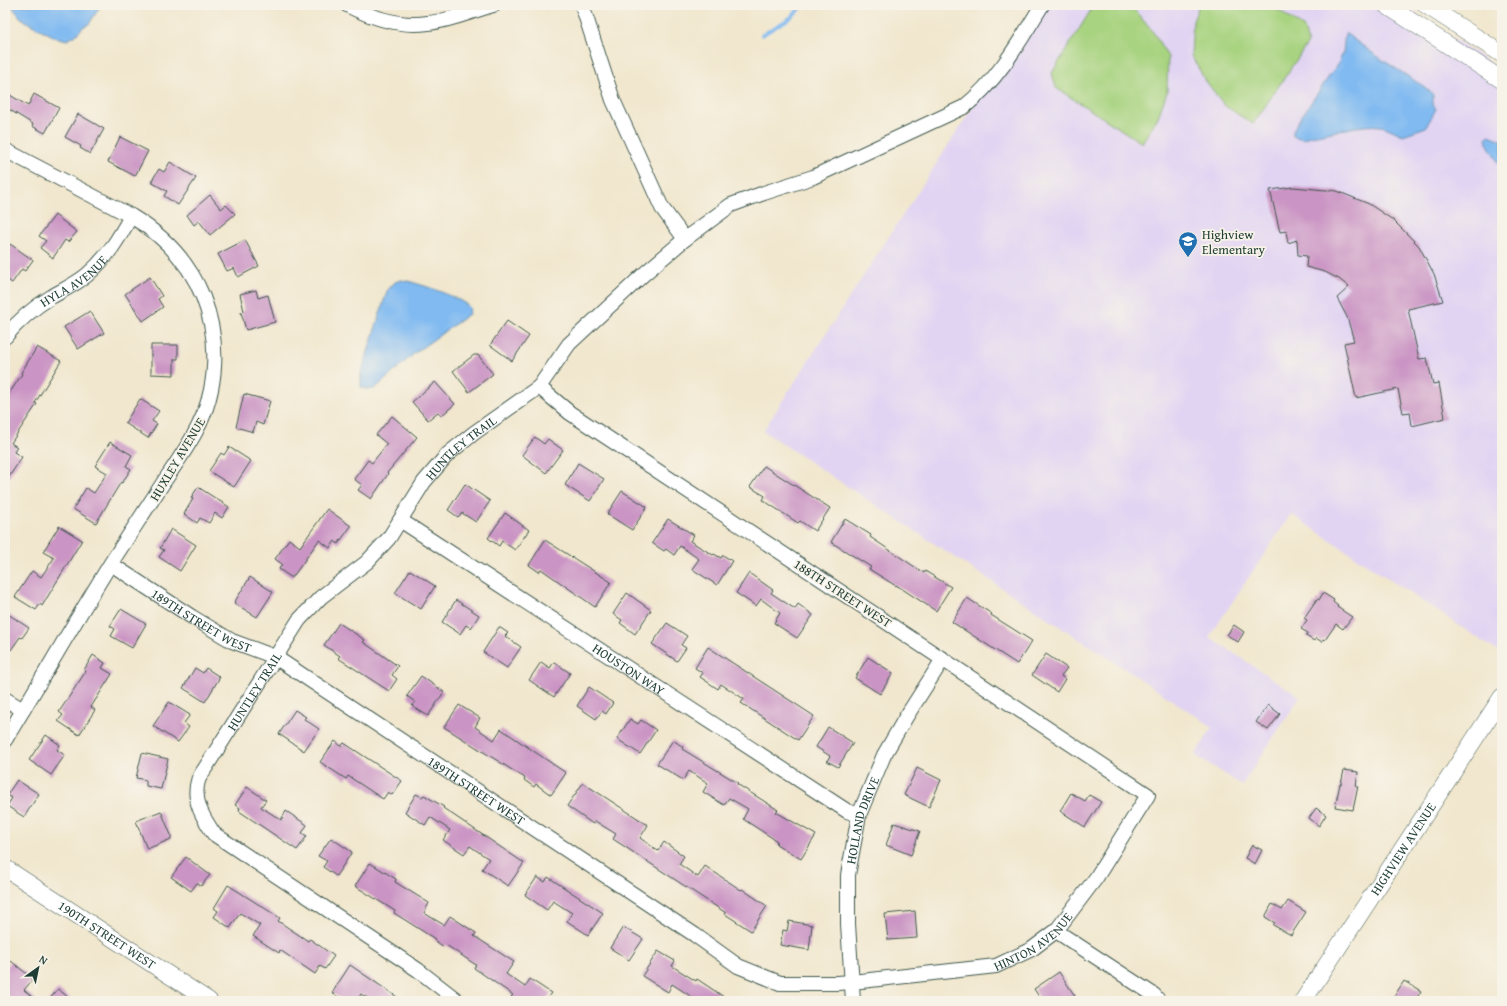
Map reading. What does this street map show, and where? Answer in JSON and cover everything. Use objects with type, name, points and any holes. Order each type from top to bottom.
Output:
[{"type":"street","points":[[347,5],[364,14],[384,20],[407,23],[427,23],[493,5]]},
{"type":"street","points":[[582,5],[613,100],[662,208],[685,239]]},
{"type":"street","name":"HUNTLEY TRAIL","points":[[458,1001],[418,970],[214,834],[201,813],[196,795],[198,781],[274,657],[299,620],[320,597],[367,562],[389,538],[424,482],[448,454],[474,433],[539,387],[569,344],[644,274],[685,239],[732,205],[813,177],[964,107],[974,100],[997,73],[1042,5]]},
{"type":"street","points":[[1386,5],[1502,80]]},
{"type":"street","points":[[1426,5],[1502,54]]},
{"type":"street","name":"HUXLEY AVENUE","points":[[5,150],[131,216],[145,225],[167,243],[194,278],[206,304],[213,332],[214,361],[214,375],[208,404],[197,430],[111,564],[5,740]]},
{"type":"street","name":"HYLA AVENUE","points":[[5,337],[36,307],[76,283],[96,267],[113,247],[131,216]]},
{"type":"street","name":"188TH STREET WEST","points":[[539,387],[570,413],[1148,795]]},
{"type":"street","name":"HOUSTON WAY","points":[[400,520],[840,807],[859,815]]},
{"type":"street","name":"189TH STREET WEST","points":[[111,564],[192,617],[232,641],[274,657],[688,930],[738,966],[780,983],[852,982]]},
{"type":"street","name":"HOLLAND DRIVE","points":[[853,1001],[848,924],[848,875],[859,815],[884,755],[943,659]]},
{"type":"street","name":"HIGHVIEW AVENUE","points":[[1303,1001],[1502,697]]},
{"type":"street","points":[[5,699],[23,710]]},
{"type":"street","name":"HINTON AVENUE","points":[[852,982],[996,966],[1032,949],[1056,931],[1096,878],[1148,795]]},
{"type":"street","name":"190TH STREET WEST","points":[[5,868],[209,1001]]},
{"type":"street","points":[[1056,931],[1154,994],[1159,1001]]},
{"type":"shaded area","name":"Highview Elementary","points":[[1039,5],[1402,5],[1502,70],[1502,654],[1291,514],[1209,637],[1300,697],[1242,785],[1195,755],[1213,727],[763,431]]},
{"type":"green space","points":[[1094,5],[1129,5],[1132,7],[1153,32],[1168,57],[1167,92],[1158,117],[1142,143],[1056,88],[1052,73]]},
{"type":"green space","points":[[1199,5],[1271,5],[1304,28],[1308,43],[1253,124],[1225,106],[1205,80],[1191,55],[1193,21]]},
{"type":"water","points":[[11,5],[101,5],[89,24],[83,27],[76,35],[67,40],[55,37],[30,24],[20,17]]},
{"type":"water","points":[[1345,33],[1378,57],[1426,88],[1433,95],[1433,105],[1436,109],[1426,127],[1403,135],[1386,127],[1372,125],[1309,136],[1303,139],[1293,136],[1293,131],[1297,123],[1339,62],[1343,53]]},
{"type":"water","points":[[1489,135],[1502,140],[1502,169],[1487,143],[1486,138]]},
{"type":"water","points":[[401,280],[449,295],[466,304],[470,308],[469,314],[416,352],[376,388],[370,390],[366,389],[361,387],[361,374],[387,291],[395,282]]},
{"type":"building","points":[[5,92],[28,106],[34,94],[59,108],[45,133],[32,126],[33,124],[5,107]]},
{"type":"building","points":[[78,114],[104,129],[90,154],[80,148],[81,146],[65,137]]},
{"type":"building","points":[[120,137],[148,151],[135,176],[108,162]]},
{"type":"building","points":[[170,162],[196,178],[178,205],[164,196],[167,191],[151,182],[159,169],[164,172]]},
{"type":"building","name":"Highview Elementary","points":[[1293,187],[1337,191],[1369,204],[1393,220],[1419,246],[1434,274],[1443,301],[1408,309],[1419,359],[1427,358],[1433,384],[1439,383],[1445,418],[1412,426],[1410,412],[1403,413],[1398,389],[1356,398],[1344,343],[1354,341],[1347,317],[1337,298],[1349,287],[1339,279],[1325,272],[1306,267],[1307,256],[1298,255],[1297,240],[1288,243],[1286,231],[1280,232],[1270,190]]},
{"type":"building","points":[[210,195],[221,209],[226,205],[235,214],[210,235],[199,221],[194,225],[187,215]]},
{"type":"building","points":[[55,215],[77,232],[68,242],[65,240],[53,258],[40,248],[46,241],[39,236]]},
{"type":"building","points":[[245,240],[259,266],[238,277],[234,268],[227,271],[218,254]]},
{"type":"building","points":[[10,244],[33,260],[25,271],[22,269],[12,283],[5,278],[5,250]]},
{"type":"building","points":[[150,277],[162,296],[158,299],[163,307],[143,321],[125,294]]},
{"type":"building","points":[[256,290],[258,298],[268,295],[275,322],[246,330],[241,312],[244,311],[240,294]]},
{"type":"building","points":[[90,311],[104,333],[78,349],[64,327]]},
{"type":"building","points":[[507,321],[529,336],[512,361],[490,345]]},
{"type":"building","points":[[151,345],[178,345],[178,359],[174,359],[174,375],[151,374]]},
{"type":"building","points":[[37,347],[61,361],[35,403],[37,404],[11,443],[17,447],[14,452],[22,457],[5,483],[5,400]]},
{"type":"building","points":[[474,355],[478,355],[493,374],[469,392],[453,371]]},
{"type":"building","points":[[435,382],[455,404],[441,416],[438,412],[428,420],[412,402]]},
{"type":"building","points":[[244,394],[270,401],[263,425],[256,422],[253,432],[236,427]]},
{"type":"building","points":[[140,399],[159,411],[152,421],[157,424],[148,438],[125,423]]},
{"type":"building","points":[[392,416],[417,437],[387,473],[388,474],[371,499],[358,490],[362,485],[354,479],[368,460],[372,463],[387,444],[376,435]]},
{"type":"building","points":[[535,437],[544,444],[548,439],[563,450],[546,473],[522,455]]},
{"type":"building","points":[[110,442],[132,455],[126,466],[131,469],[122,483],[121,482],[96,523],[73,509],[86,488],[94,493],[107,473],[95,466]]},
{"type":"building","points":[[229,447],[251,461],[234,487],[209,471],[221,453],[224,455]]},
{"type":"building","points":[[578,463],[604,479],[590,501],[565,485]]},
{"type":"building","points":[[764,466],[830,508],[815,531],[800,521],[798,523],[763,500],[765,496],[750,487]]},
{"type":"building","points":[[465,484],[490,501],[476,522],[462,513],[458,517],[448,510]]},
{"type":"building","points":[[198,487],[229,507],[222,518],[215,513],[209,523],[200,518],[197,523],[184,514]]},
{"type":"building","points":[[622,491],[647,507],[632,530],[607,514]]},
{"type":"building","points":[[327,509],[351,526],[338,544],[335,541],[330,548],[319,540],[292,578],[279,569],[282,564],[275,559],[289,539],[300,547]]},
{"type":"building","points":[[505,513],[529,530],[515,550],[502,541],[499,546],[488,538]]},
{"type":"building","points":[[668,519],[694,535],[690,541],[713,555],[714,554],[721,558],[723,555],[732,561],[717,585],[692,569],[699,559],[680,546],[674,555],[666,549],[664,551],[652,543]]},
{"type":"building","points":[[845,519],[871,535],[870,537],[924,573],[925,571],[951,587],[936,611],[869,569],[871,567],[831,542]]},
{"type":"building","points":[[59,526],[82,540],[42,606],[40,604],[36,610],[15,597],[32,571],[41,577],[54,558],[43,552]]},
{"type":"building","points":[[171,529],[196,545],[180,571],[159,557],[164,550],[160,548]]},
{"type":"building","points":[[545,540],[611,582],[595,607],[541,569],[539,572],[529,565]]},
{"type":"building","points":[[410,570],[435,586],[421,609],[395,593]]},
{"type":"building","points":[[749,573],[773,590],[771,593],[795,609],[798,604],[813,615],[797,638],[774,623],[780,613],[761,599],[756,606],[736,593]]},
{"type":"building","points":[[250,577],[273,592],[257,617],[234,603]]},
{"type":"building","points":[[627,593],[651,610],[635,634],[620,623],[622,620],[613,614]]},
{"type":"building","points":[[1323,593],[1334,600],[1333,602],[1338,606],[1337,607],[1352,617],[1343,629],[1336,624],[1322,642],[1316,638],[1314,641],[1306,636],[1308,633],[1301,629],[1307,620],[1304,618]]},
{"type":"building","points":[[967,598],[1032,641],[1017,664],[952,622]]},
{"type":"building","points":[[456,600],[479,615],[471,628],[466,625],[460,634],[442,622]]},
{"type":"building","points":[[121,609],[146,624],[132,648],[111,636],[115,629],[110,626]]},
{"type":"building","points":[[5,612],[29,628],[22,638],[20,637],[11,650],[5,646]]},
{"type":"building","points":[[339,623],[365,640],[363,642],[398,666],[392,675],[397,679],[389,691],[338,658],[340,656],[324,645]]},
{"type":"building","points":[[667,623],[687,636],[681,645],[686,648],[677,661],[652,644]]},
{"type":"building","points":[[1234,625],[1244,632],[1238,642],[1227,635]]},
{"type":"building","points":[[499,627],[508,633],[505,636],[521,647],[507,668],[483,652]]},
{"type":"building","points":[[708,647],[814,716],[798,740],[741,703],[744,699],[721,684],[718,689],[700,677],[703,673],[695,668]]},
{"type":"building","points":[[1046,654],[1067,668],[1061,676],[1065,679],[1057,692],[1032,675]]},
{"type":"building","points":[[93,655],[105,663],[102,668],[112,674],[91,707],[95,710],[79,735],[58,721],[63,715],[59,712],[86,671],[84,670]]},
{"type":"building","points":[[868,657],[893,673],[880,694],[855,678]]},
{"type":"building","points":[[541,662],[550,668],[554,662],[570,673],[554,697],[529,680]]},
{"type":"building","points":[[195,668],[203,673],[206,668],[220,677],[205,702],[183,688]]},
{"type":"building","points":[[421,676],[444,692],[428,716],[412,706],[415,702],[407,696]]},
{"type":"building","points":[[589,687],[613,703],[606,714],[602,711],[596,719],[577,706]]},
{"type":"building","points":[[169,702],[190,715],[184,723],[189,727],[178,742],[153,726]]},
{"type":"building","points":[[459,705],[480,718],[475,727],[494,740],[501,729],[566,773],[551,795],[536,784],[534,787],[524,780],[525,778],[444,727]]},
{"type":"building","points":[[1268,705],[1280,714],[1268,730],[1256,722]]},
{"type":"building","points":[[295,710],[306,717],[304,719],[319,729],[304,751],[279,734]]},
{"type":"building","points":[[630,719],[638,724],[641,720],[656,730],[640,754],[617,739]]},
{"type":"building","points":[[828,727],[853,743],[838,767],[827,761],[830,756],[816,747]]},
{"type":"building","points":[[46,735],[60,745],[57,750],[65,755],[51,775],[29,760]]},
{"type":"building","points":[[673,740],[683,747],[682,749],[738,783],[737,784],[778,810],[776,812],[816,835],[801,859],[776,844],[777,841],[743,819],[748,809],[729,798],[724,805],[703,792],[708,783],[689,771],[683,780],[657,764]]},
{"type":"building","points":[[335,741],[341,746],[344,743],[402,781],[392,795],[388,792],[383,799],[348,776],[346,779],[320,762]]},
{"type":"building","points":[[142,753],[168,759],[161,789],[146,786],[146,780],[136,778]]},
{"type":"building","points":[[917,768],[941,780],[929,807],[904,795]]},
{"type":"building","points":[[1344,770],[1358,772],[1356,786],[1358,786],[1353,810],[1335,807]]},
{"type":"building","points":[[17,780],[39,794],[24,817],[7,806],[12,798],[7,795]]},
{"type":"building","points":[[583,783],[648,825],[640,838],[658,851],[664,842],[684,856],[679,864],[698,877],[705,866],[767,906],[751,931],[613,839],[616,834],[595,821],[593,824],[567,806]]},
{"type":"building","points":[[247,787],[266,800],[261,807],[281,820],[286,811],[307,825],[302,833],[307,836],[297,850],[239,811],[240,808],[235,805]]},
{"type":"building","points":[[1071,793],[1085,801],[1089,795],[1101,802],[1085,827],[1060,811]]},
{"type":"building","points":[[416,794],[422,797],[424,795],[444,807],[443,808],[524,863],[508,886],[482,869],[489,859],[470,846],[464,854],[443,840],[450,830],[430,817],[425,825],[405,812]]},
{"type":"building","points":[[1316,808],[1326,815],[1319,826],[1309,818]]},
{"type":"building","points":[[161,811],[171,835],[171,839],[147,849],[136,821]]},
{"type":"building","points":[[894,823],[920,831],[911,855],[886,845]]},
{"type":"building","points":[[331,838],[352,852],[336,876],[323,867],[327,861],[318,856]]},
{"type":"building","points":[[1252,845],[1262,850],[1255,864],[1245,858]]},
{"type":"building","points":[[186,857],[210,875],[201,886],[197,883],[191,891],[171,877]]},
{"type":"building","points":[[370,863],[396,879],[395,882],[429,903],[424,913],[444,925],[450,916],[476,933],[474,936],[514,962],[506,974],[525,987],[530,979],[551,993],[545,1001],[517,1001],[511,997],[513,995],[474,968],[476,965],[446,945],[444,947],[434,940],[435,939],[394,913],[395,911],[355,886]]},
{"type":"building","points":[[537,877],[545,882],[548,877],[603,913],[588,935],[567,921],[572,913],[553,901],[547,910],[525,895]]},
{"type":"building","points":[[228,885],[280,918],[278,921],[308,941],[310,939],[334,956],[325,969],[320,966],[315,974],[280,950],[279,953],[253,936],[260,925],[240,913],[230,928],[214,917],[218,911],[214,908]]},
{"type":"building","points":[[1288,901],[1306,912],[1291,935],[1273,925],[1275,923],[1265,917],[1272,904],[1282,910]]},
{"type":"building","points":[[915,911],[917,938],[888,940],[885,914]]},
{"type":"building","points":[[789,921],[812,925],[809,950],[780,945],[783,930],[787,931]]},
{"type":"building","points":[[623,927],[643,939],[629,960],[610,948]]},
{"type":"building","points":[[658,951],[675,961],[672,966],[696,981],[697,979],[730,1001],[689,1001],[692,997],[672,984],[668,992],[642,976]]},
{"type":"building","points":[[11,961],[33,979],[24,990],[37,1001],[15,1001],[5,993],[5,969]]},
{"type":"building","points":[[350,965],[403,1001],[372,1001],[361,994],[357,1001],[344,1001],[332,993]]},
{"type":"building","points":[[1059,972],[1075,996],[1066,1001],[1042,1001],[1034,989]]},
{"type":"building","points":[[1404,981],[1421,991],[1415,1001],[1391,1001]]},
{"type":"building","points":[[58,989],[73,1001],[48,1001]]},
{"type":"waterway","points":[[762,35],[790,18],[804,5]]},
{"type":"place","name":"Highview Elementary","points":[[1188,258]]}]
